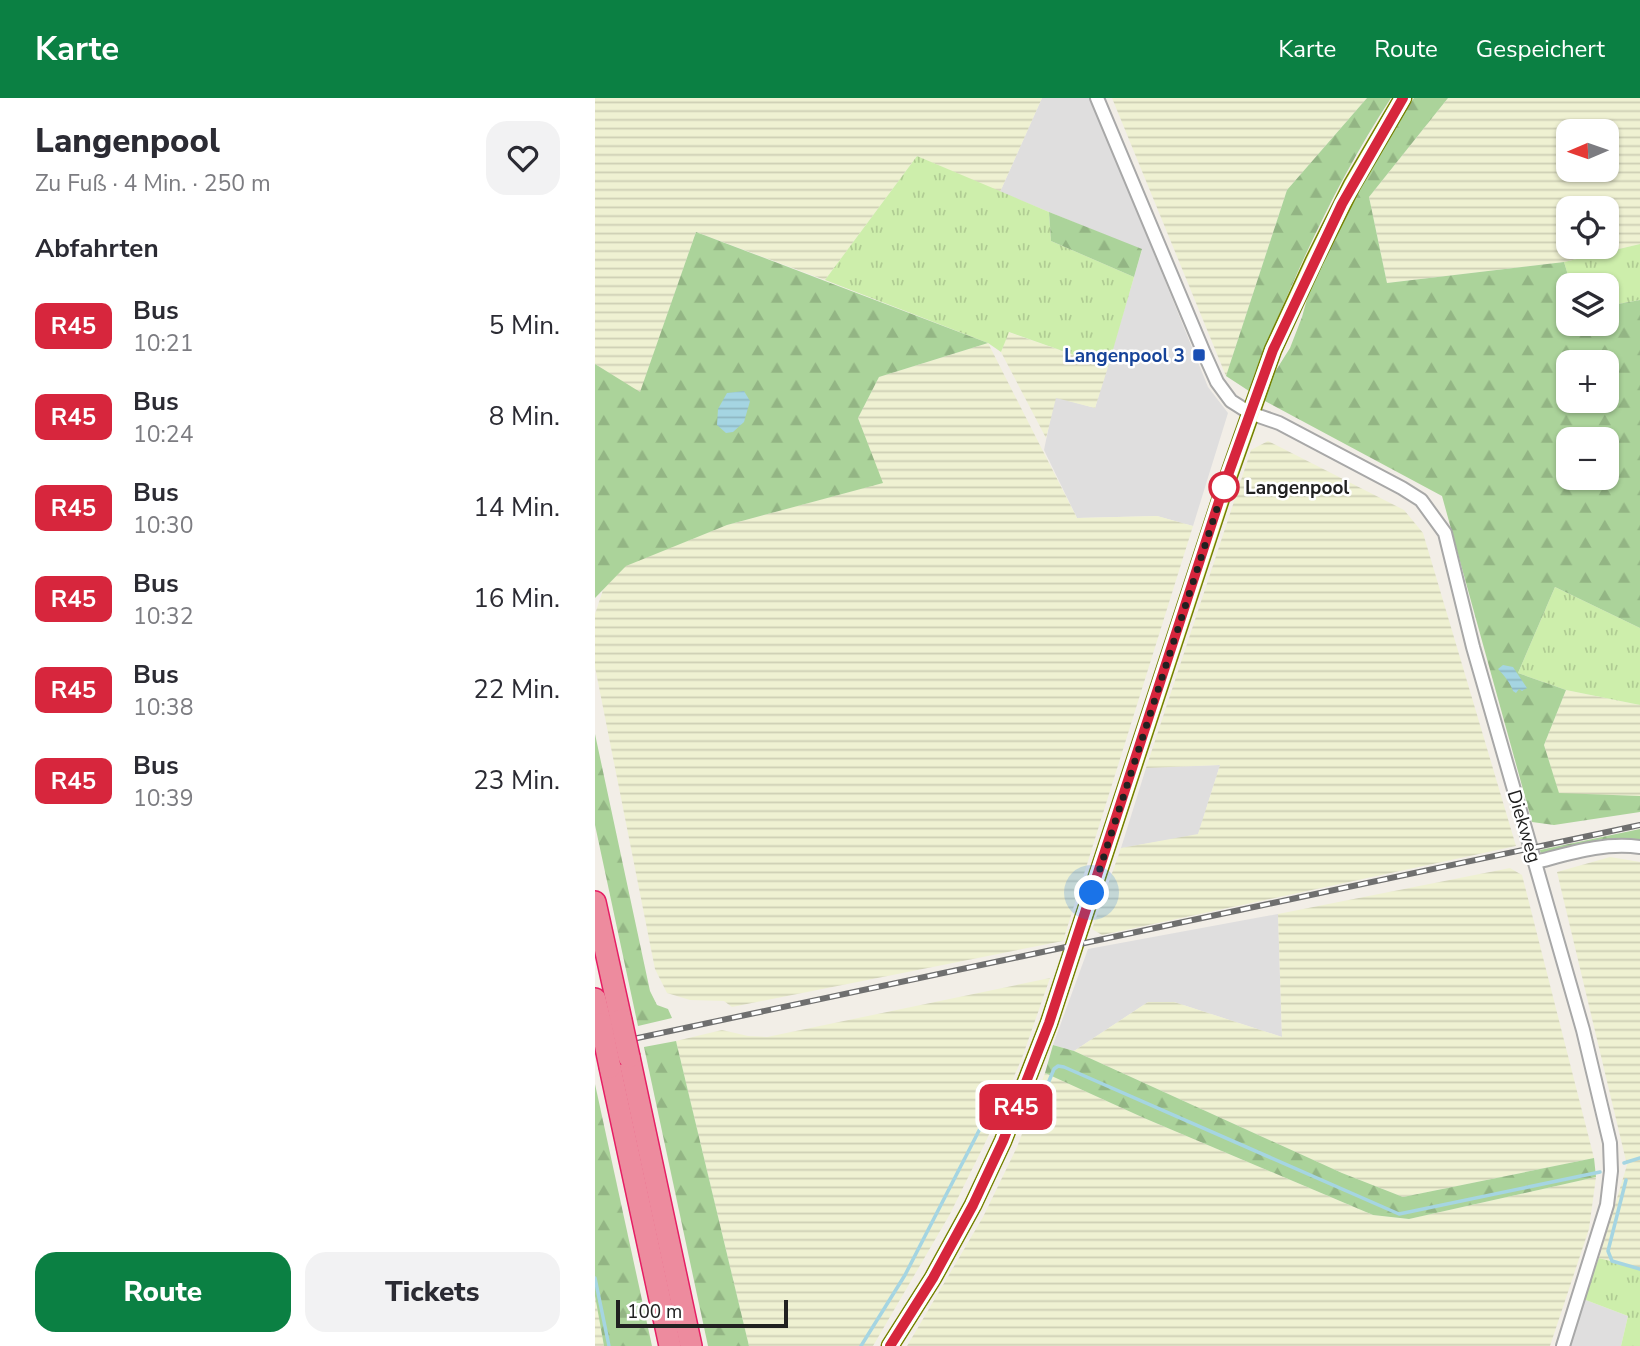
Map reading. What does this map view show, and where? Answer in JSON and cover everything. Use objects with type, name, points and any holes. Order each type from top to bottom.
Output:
[{"type":"highway","points":[[595,902],[610,1022],[691,1346]]},
{"type":"highway","points":[[595,999],[610,1022]]},
{"type":"highway","points":[[619,1062],[670,1346]]},
{"type":"main road","points":[[890,1346],[933,1278],[973,1205],[1003,1141],[1080,932],[1273,350],[1352,185],[1403,98]]},
{"type":"street","points":[[1097,98],[1217,382],[1231,401],[1250,413]]},
{"type":"street","name":"Diekweg","points":[[1250,413],[1279,423],[1402,488],[1421,500],[1445,533],[1473,647],[1583,1030],[1610,1143],[1611,1171],[1607,1205],[1563,1346]]},
{"type":"street","points":[[1536,862],[1602,846],[1622,844],[1640,847]]},
{"type":"shaded area","points":[[1042,98],[1091,98],[1208,387],[1228,413],[1193,526],[1157,516],[1077,518],[1044,450],[1055,397],[1095,408],[1142,250],[1000,192]]},
{"type":"shaded area","points":[[1220,765],[1198,835],[1121,848],[1146,768]]},
{"type":"shaded area","points":[[1278,914],[1282,1037],[1174,1002],[1148,1002],[1074,1051],[1053,1045],[1088,949]]},
{"type":"shaded area","points":[[1583,1299],[1628,1316],[1621,1346],[1569,1346]]},
{"type":"green space","points":[[595,98],[1042,98],[1000,192],[917,156],[825,280],[696,232],[640,393],[595,364]]},
{"type":"green space","points":[[1112,98],[1367,98],[1287,190],[1226,376]]},
{"type":"green space","points":[[1367,98],[1391,98],[1347,172],[1321,223],[1265,346],[1249,391],[1226,376],[1287,190]]},
{"type":"green space","points":[[1414,98],[1448,98],[1369,197],[1387,283],[1564,262],[1567,273],[1556,273],[1556,336],[1619,336],[1619,304],[1640,300],[1640,628],[1555,587],[1518,673],[1566,690],[1544,745],[1559,793],[1640,796],[1640,812],[1554,825],[1532,822],[1442,496],[1263,400],[1273,375],[1290,348],[1313,277],[1385,141]]},
{"type":"green space","points":[[1448,98],[1640,98],[1640,244],[1619,249],[1619,196],[1556,196],[1556,259],[1577,259],[1387,283],[1369,197]]},
{"type":"green space","points":[[917,156],[1049,212],[1051,241],[1134,277],[1108,367],[1009,332],[1001,352],[988,343],[825,280]]},
{"type":"green space","points":[[1049,212],[1142,249],[1134,277],[1051,241]]},
{"type":"green space","points":[[696,232],[988,343],[879,377],[858,418],[883,483],[727,525],[626,566],[595,598],[595,364],[640,392]]},
{"type":"green space","points":[[1640,244],[1640,300],[1619,304],[1619,273],[1567,273],[1564,262],[1577,259],[1619,259],[1619,249]]},
{"type":"green space","points":[[1008,332],[1108,367],[1095,408],[1056,398],[1046,438],[1001,352]]},
{"type":"green space","points":[[988,343],[1077,518],[1157,516],[1193,526],[1063,941],[732,1007],[724,1001],[690,1000],[667,993],[655,969],[595,667],[595,614],[603,590],[625,566],[727,525],[882,483],[858,418],[879,377]]},
{"type":"green space","points":[[1268,441],[1404,510],[1423,533],[1516,846],[1102,935],[1092,929],[1121,848],[1198,834],[1220,765],[1146,768],[1251,450]]},
{"type":"green space","points":[[1555,587],[1640,628],[1640,705],[1566,690],[1518,673]]},
{"type":"green space","points":[[1566,690],[1640,705],[1640,796],[1559,794],[1544,745]]},
{"type":"green space","points":[[595,734],[650,991],[657,1005],[668,1009],[672,1018],[638,1026],[595,825]]},
{"type":"green space","points":[[1640,829],[1640,840],[1602,839],[1541,855],[1540,850]]},
{"type":"green space","points":[[1610,857],[1640,862],[1640,1269],[1599,1258],[1627,1165],[1557,872]]},
{"type":"green space","points":[[1510,868],[1522,875],[1594,1158],[1403,1197],[1342,1173],[1074,1051],[1148,1002],[1174,1002],[1282,1037],[1278,914]]},
{"type":"green space","points":[[1050,978],[1022,1058],[987,1139],[950,1214],[873,1346],[749,1346],[676,1041],[722,1030],[767,1037]]},
{"type":"green space","points":[[676,1041],[749,1346],[708,1346],[644,1047]]},
{"type":"green space","points":[[1053,1045],[1074,1051],[1342,1173],[1403,1197],[1594,1158],[1596,1177],[1409,1219],[1373,1215],[1045,1073]]},
{"type":"green space","points":[[1045,1073],[1373,1215],[1409,1219],[1596,1177],[1589,1229],[1550,1346],[907,1346],[983,1217],[1017,1147]]},
{"type":"green space","points":[[595,1084],[652,1346],[604,1346],[595,1296]]},
{"type":"green space","points":[[1599,1258],[1640,1269],[1640,1346],[1621,1346],[1628,1316],[1583,1299]]},
{"type":"green space","points":[[595,1296],[604,1346],[595,1346]]},
{"type":"water","points":[[744,391],[750,401],[744,422],[733,432],[726,433],[717,425],[718,409],[727,393]]},
{"type":"water","points":[[1503,665],[1513,667],[1527,688],[1522,691],[1519,689],[1516,693],[1513,691],[1498,669]]},
{"type":"waterway","points":[[1030,1118],[1035,1115],[1054,1069],[1058,1066],[1064,1067],[1399,1214],[1600,1172]]},
{"type":"waterway","points":[[861,1346],[905,1275],[987,1115],[999,1108]]},
{"type":"waterway","points":[[1624,1163],[1640,1158]]},
{"type":"waterway","points":[[1626,1180],[1608,1251],[1612,1261],[1640,1269]]},
{"type":"waterway","points":[[595,1278],[609,1346]]},
{"type":"railway","points":[[595,1047],[1640,825]]},
{"type":"bus line","name":"R45","points":[[890,1346],[933,1278],[973,1205],[1003,1141],[1049,1023],[1224,486],[1273,350],[1342,204],[1403,98]]},
{"type":"place","name":"Langenpool 3","points":[[1199,355]]},
{"type":"place","name":"Langenpool","points":[[1224,487]]},
{"type":"route","points":[[1092,893],[1224,487]]}]
